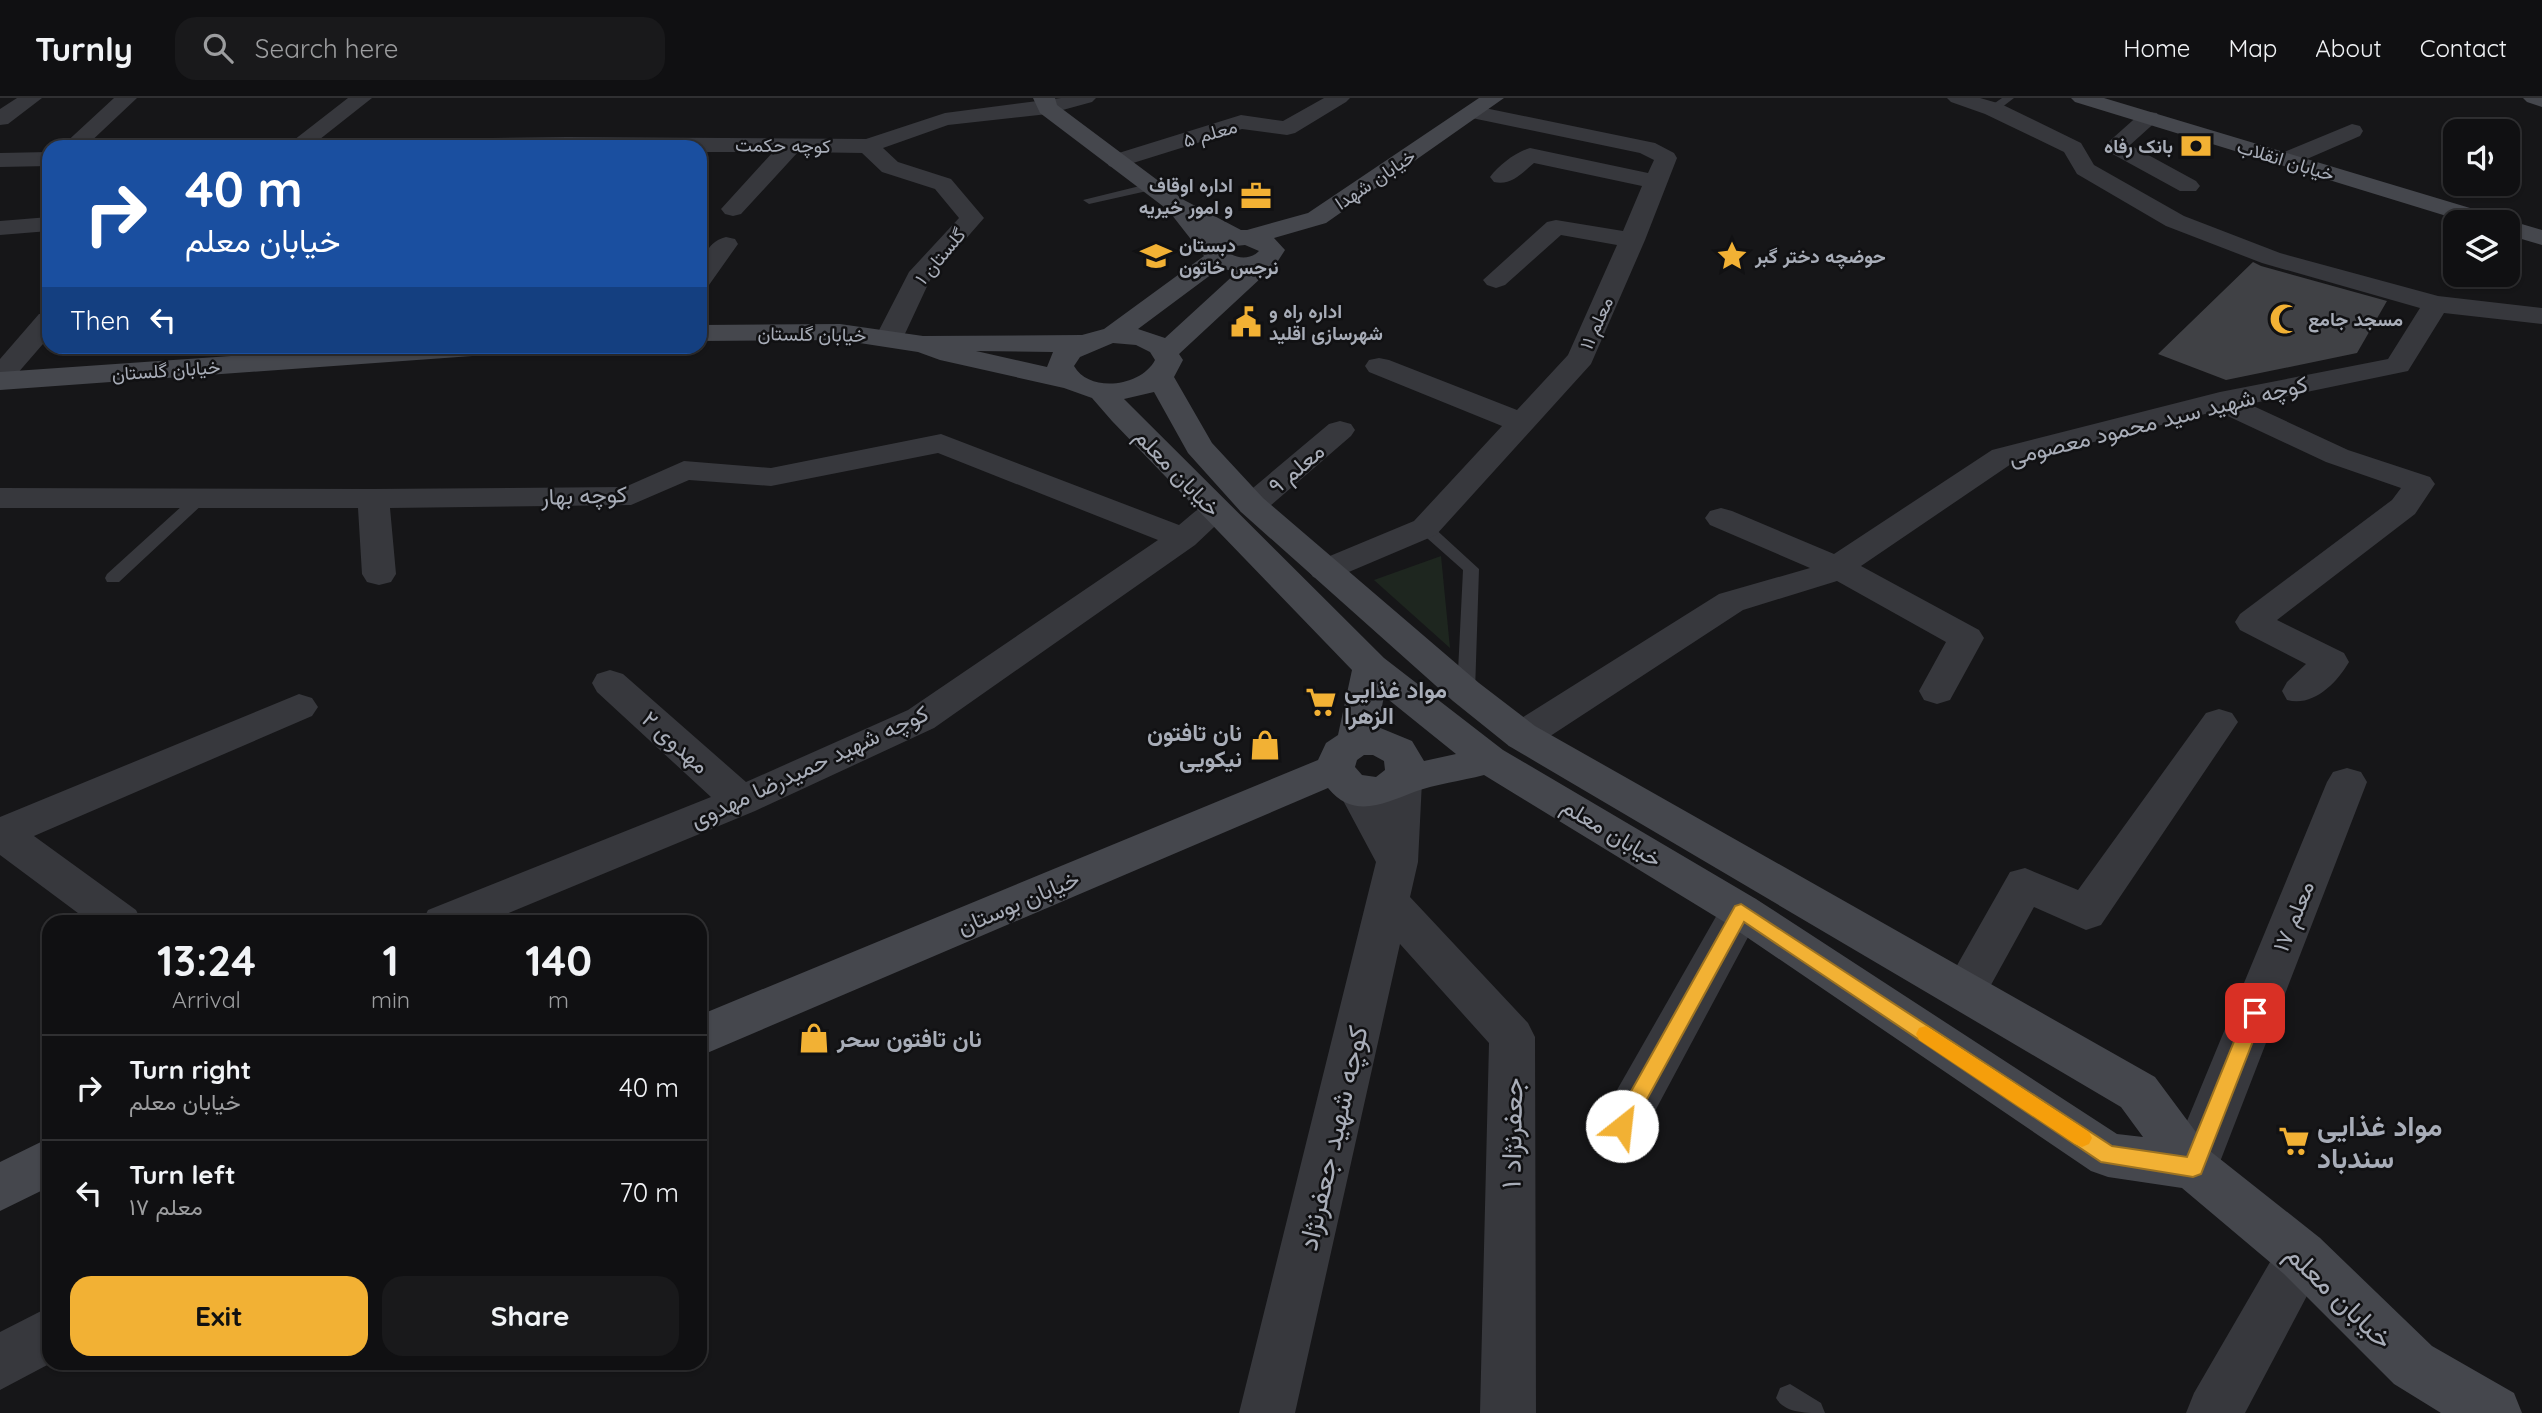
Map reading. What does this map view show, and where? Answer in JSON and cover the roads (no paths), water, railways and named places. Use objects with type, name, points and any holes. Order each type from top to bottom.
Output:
[{"type":"main road","points":[[2534,98],[2542,101]]},
{"type":"main road","name":"خیابان انقلاب","points":[[2089,99],[2451,210]]},
{"type":"main road","points":[[923,344],[950,354],[1088,387],[1135,389],[1267,259],[1272,250],[1269,246],[1242,238],[1176,205],[1046,103]]},
{"type":"main road","name":"خیابان شهدا","points":[[1216,254],[1222,242],[1317,218],[1484,105]]},
{"type":"main road","points":[[1176,205],[1216,254],[1242,265],[1267,259]]},
{"type":"main road","points":[[2520,230],[2540,235]]},
{"type":"main road","points":[[1113,335],[1216,254]]},
{"type":"main road","name":"خیابان گلستان","points":[[707,333],[840,332],[923,344]]},
{"type":"main road","points":[[923,344],[955,342],[1033,346],[1083,342],[1113,335],[1150,341],[1163,364]]},
{"type":"main road","points":[[1083,342],[1071,349],[1062,366],[1065,375],[1088,387]]},
{"type":"main road","name":"خیابان گلستان","points":[[0,379],[360,354]]},
{"type":"main road","name":"خیابان معلم","points":[[1163,364],[1199,447],[1234,508],[1371,667],[1489,760],[1741,911],[2108,1155],[2193,1167]]},
{"type":"main road","name":"خیابان معلم","points":[[1088,387],[1234,508],[1325,570],[1466,692],[1522,736],[2138,1092],[2193,1167],[2302,1256],[2413,1365],[2494,1413]]},
{"type":"main road","points":[[1350,767],[1371,667]]},
{"type":"main road","points":[[1350,767],[1378,741],[1397,749],[1407,764],[1402,781]]},
{"type":"main road","points":[[1350,767],[1383,792],[1402,781],[1489,760]]},
{"type":"main road","name":"خیابان بوستان","points":[[707,1033],[1350,767]]},
{"type":"main road","points":[[0,1188],[42,1165]]},
{"type":"street","points":[[0,119],[31,98]]},
{"type":"street","points":[[80,140],[126,98]]},
{"type":"street","points":[[305,140],[361,98]]},
{"type":"street","name":"کوچه حکمت","points":[[707,144],[868,146],[945,119],[1085,98]]},
{"type":"street","points":[[1958,98],[2001,103],[2073,148],[2085,169],[2175,221],[2271,258],[2437,304],[2542,316]]},
{"type":"street","name":"معلم ۵","points":[[1117,161],[1241,122],[1287,128],[1325,100]]},
{"type":"street","name":"معلم ۱۱","points":[[1325,570],[1425,528],[1581,359],[1666,158],[1647,148],[1484,105]]},
{"type":"street","points":[[2149,118],[2115,146],[2188,186]]},
{"type":"street","points":[[2285,160],[2352,131]]},
{"type":"street","points":[[733,209],[793,144]]},
{"type":"street","name":"گلستان ۱","points":[[868,146],[891,167],[943,184],[972,218],[918,277],[889,338]]},
{"type":"street","points":[[1502,177],[1530,155],[1657,182]]},
{"type":"street","points":[[0,160],[42,159]]},
{"type":"street","points":[[0,228],[42,224]]},
{"type":"street","points":[[1496,280],[1556,226],[1633,240]]},
{"type":"street","points":[[707,270],[726,244]]},
{"type":"street","name":"کوچه شهید سید محمود معصومی","points":[[1522,736],[1731,603],[1820,576],[1837,567],[2003,456],[2220,401],[2398,365],[2437,304]]},
{"type":"street","points":[[0,379],[42,328]]},
{"type":"street","points":[[1379,366],[1522,424]]},
{"type":"street","points":[[2220,401],[2337,456],[2419,484],[2404,508],[2252,622],[2331,663],[2300,691]]},
{"type":"street","name":"معلم ۹","points":[[1234,508],[1340,430]]},
{"type":"street","name":"کوچه بهار","points":[[0,498],[373,499],[631,496],[684,470],[771,477],[942,443],[1183,538]]},
{"type":"street","points":[[373,499],[379,574]]},
{"type":"street","name":"کوچه شهید حمیدرضا مهدوی","points":[[460,915],[741,801],[921,719],[1183,538],[1234,508]]},
{"type":"street","points":[[1721,518],[1837,567],[1966,638],[1937,691]]},
{"type":"street","name":"مهدوی ۲","points":[[610,683],[741,801]]},
{"type":"street","points":[[1,833],[299,707]]},
{"type":"street","points":[[1965,990],[2025,884],[2086,913],[2220,722]]},
{"type":"street","points":[[1350,767],[1392,882]]},
{"type":"street","name":"کوچه شهید جعفرنژاد","points":[[1267,1413],[1392,882],[1402,781]]},
{"type":"street","name":"معلم ۱۷","points":[[2193,1167],[2347,782]]},
{"type":"street","points":[[1,833],[112,915]]},
{"type":"street","name":"جعفرنژاد ۱","points":[[1392,882],[1512,1037],[1508,1413]]},
{"type":"street","points":[[1622,1126],[1741,911]]},
{"type":"street","points":[[2214,1413],[2302,1256]]},
{"type":"street","points":[[0,1363],[42,1338]]},
{"type":"lane","points":[[1089,200],[1152,187]]},
{"type":"lane","points":[[113,578],[199,499]]},
{"type":"lane","points":[[1425,528],[1471,569],[1466,692]]},
{"type":"place","name":"بانک رفاه","points":[[2196,146]]},
{"type":"place","name":"اداره اوقاف و امور خیریه","points":[[1256,196]]},
{"type":"place","name":"دبستان نرجس خاتون","points":[[1156,256]]},
{"type":"place","name":"حوضچه دختر گبر","points":[[1732,256]]},
{"type":"place","name":"مسجد جامع","points":[[2285,319]]},
{"type":"place","name":"اداره راه و شهرسازی اقلید","points":[[1246,322]]},
{"type":"place","name":"مواد غذایی الزهرا","points":[[1321,702]]},
{"type":"place","name":"نان تافتون نیکویی","points":[[1265,745]]},
{"type":"place","name":"نان تافتون سحر","points":[[814,1038]]},
{"type":"place","name":"مواد غذایی سندباد","points":[[2294,1141]]}]
